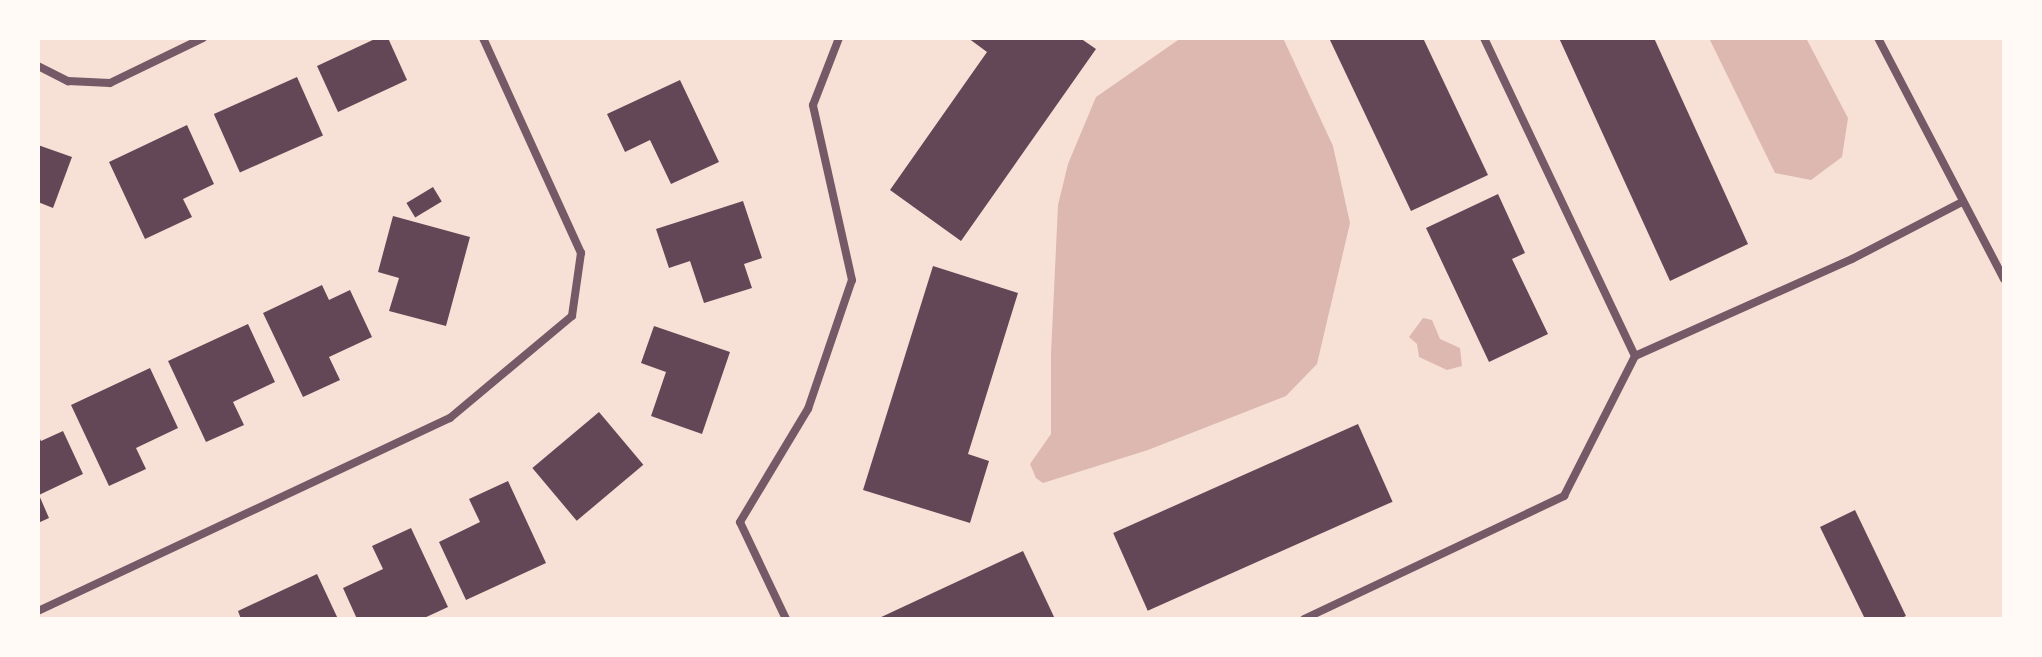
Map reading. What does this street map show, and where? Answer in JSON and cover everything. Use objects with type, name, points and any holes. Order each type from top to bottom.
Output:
[{"type":"street","points":[[38,66],[68,81],[110,83],[203,38]]},
{"type":"street","points":[[38,611],[450,418],[572,316],[581,253],[483,38]]},
{"type":"street","points":[[786,619],[740,522],[808,409],[852,280],[813,105],[839,38]]},
{"type":"street","points":[[1484,38],[1635,356]]},
{"type":"street","points":[[1878,38],[2004,279]]},
{"type":"street","points":[[1304,619],[1564,496],[1635,356],[1852,259],[1962,202]]},
{"type":"shaded area","points":[[1181,38],[1283,38],[1333,146],[1350,223],[1317,364],[1286,396],[1148,450],[1043,483],[1036,478],[1030,464],[1051,434],[1051,354],[1058,205],[1068,164],[1096,97]]},
{"type":"shaded area","points":[[1709,38],[1806,38],[1848,118],[1842,157],[1811,180],[1775,173]]},
{"type":"shaded area","points":[[1423,318],[1432,320],[1440,339],[1460,348],[1462,366],[1447,370],[1419,357],[1417,344],[1409,337]]},
{"type":"building","points":[[377,38],[388,38],[407,80],[338,112],[317,66]]},
{"type":"building","points":[[968,38],[1080,38],[1096,49],[961,241],[890,190],[987,52]]},
{"type":"building","points":[[1329,38],[1423,38],[1488,175],[1411,211]]},
{"type":"building","points":[[1559,38],[1654,38],[1748,244],[1670,281]]},
{"type":"building","points":[[297,77],[323,135],[240,172],[214,114]]},
{"type":"building","points":[[680,80],[719,162],[671,184],[650,140],[625,152],[607,114]]},
{"type":"building","points":[[187,125],[214,184],[183,199],[192,217],[145,239],[109,162]]},
{"type":"building","points":[[38,145],[72,157],[53,208],[38,202]]},
{"type":"building","points":[[433,187],[442,202],[415,218],[406,203]]},
{"type":"building","points":[[1498,194],[1525,253],[1512,259],[1548,334],[1489,362],[1426,228]]},
{"type":"building","points":[[743,201],[762,258],[744,264],[752,288],[704,303],[690,261],[669,268],[656,229]]},
{"type":"building","points":[[393,216],[470,237],[446,326],[389,311],[399,278],[378,272]]},
{"type":"building","points":[[933,266],[1018,293],[968,454],[989,461],[970,523],[863,490]]},
{"type":"building","points":[[322,285],[329,300],[350,290],[372,337],[329,357],[340,380],[303,397],[263,313]]},
{"type":"building","points":[[248,324],[275,382],[233,402],[244,425],[206,442],[168,361]]},
{"type":"building","points":[[654,326],[730,352],[702,434],[651,416],[666,372],[641,363]]},
{"type":"building","points":[[150,368],[178,428],[136,448],[146,469],[109,486],[71,405]]},
{"type":"building","points":[[599,412],[643,465],[577,521],[532,468]]},
{"type":"building","points":[[1358,424],[1393,502],[1148,611],[1113,533]]},
{"type":"building","points":[[63,431],[83,474],[39,495],[49,518],[38,523],[38,435],[41,441]]},
{"type":"building","points":[[508,481],[546,563],[466,600],[439,542],[480,522],[469,499]]},
{"type":"building","points":[[1855,510],[1906,616],[1899,619],[1865,619],[1820,527]]},
{"type":"building","points":[[411,528],[448,607],[422,619],[357,619],[343,588],[383,569],[372,546]]},
{"type":"building","points":[[1023,551],[1055,619],[877,619]]},
{"type":"building","points":[[317,574],[338,619],[241,619],[238,611]]}]
